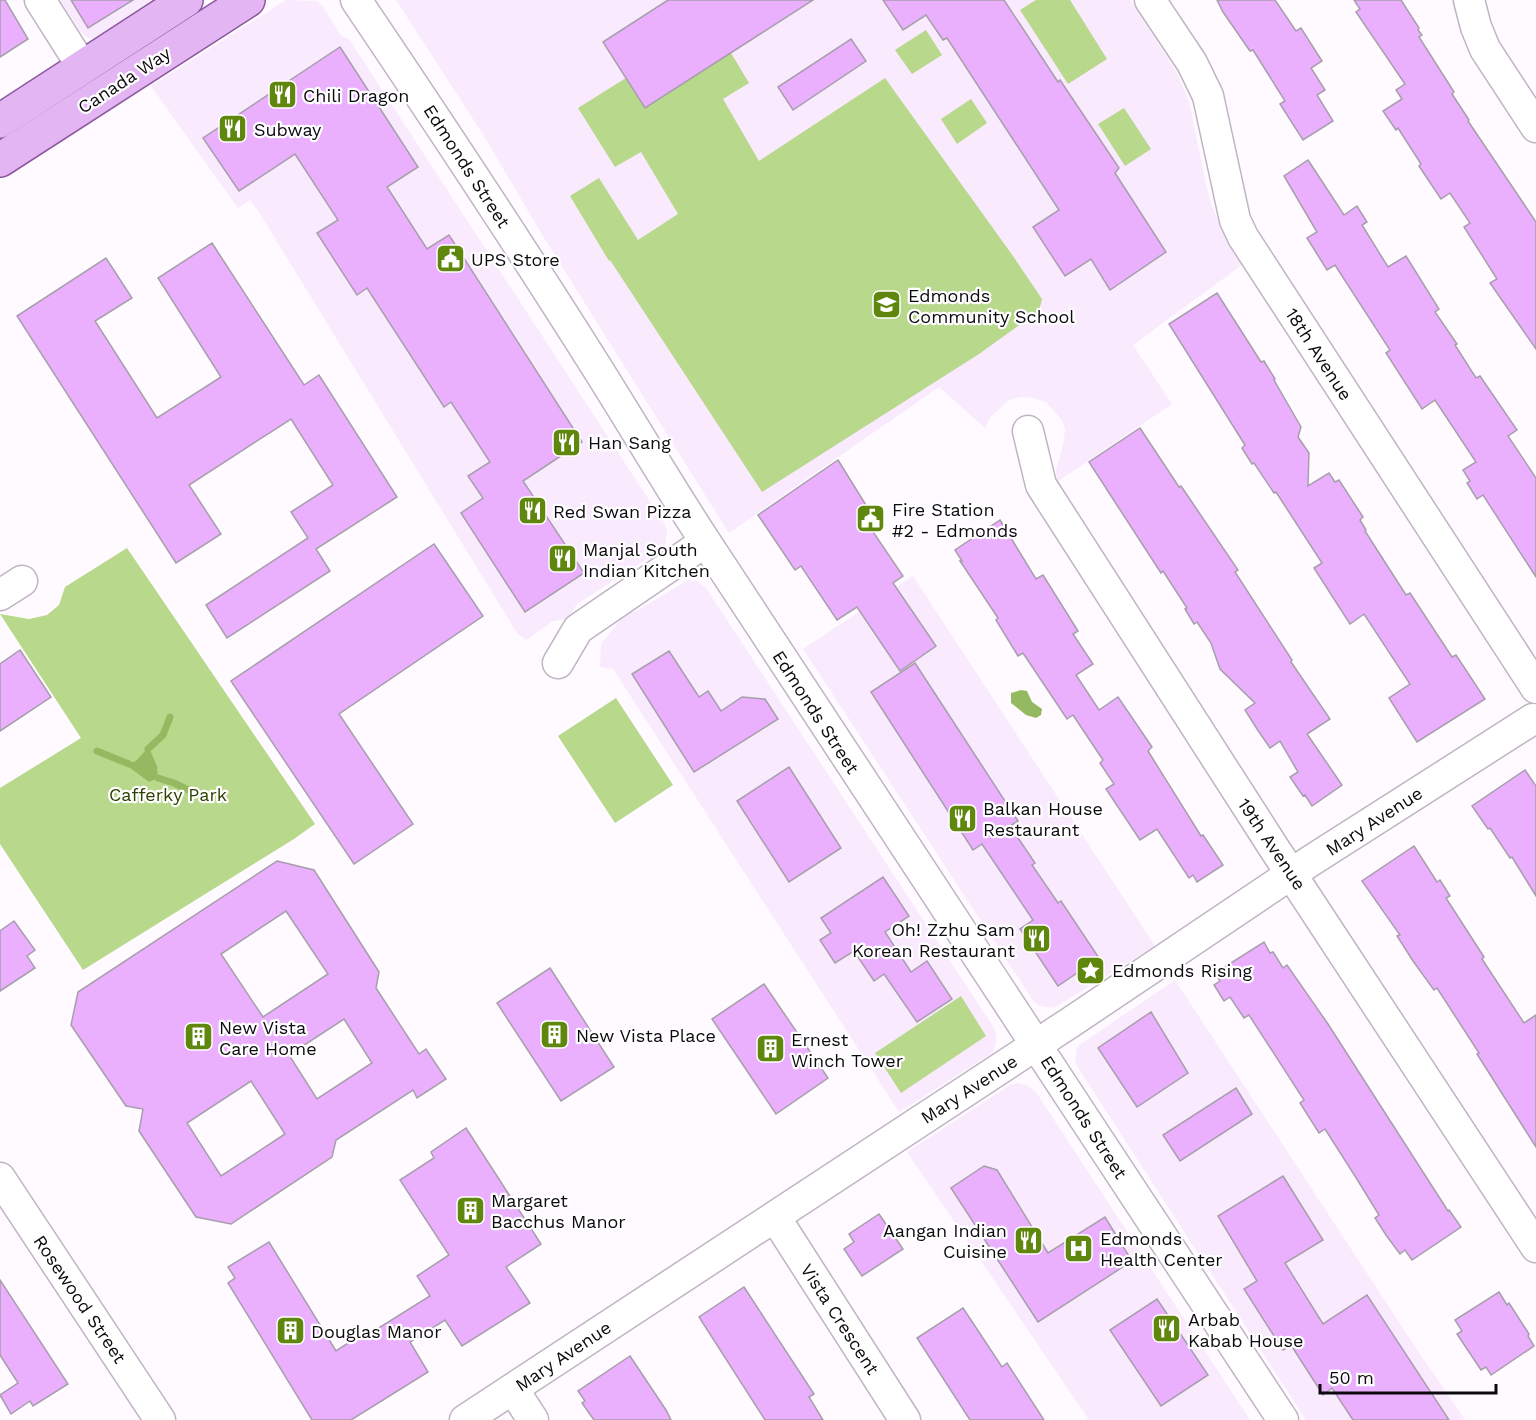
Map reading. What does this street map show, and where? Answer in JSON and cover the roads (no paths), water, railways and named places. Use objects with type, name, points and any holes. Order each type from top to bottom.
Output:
[{"type":"main road","name":"Canada Way","points":[[0,121],[186,0]]},
{"type":"main road","name":"Canada Way","points":[[0,160],[248,0]]},
{"type":"street","points":[[40,0],[83,68]]},
{"type":"street","name":"Edmonds Street","points":[[356,0],[587,352],[705,542],[1282,1420]]},
{"type":"street","name":"18th Avenue","points":[[1150,0],[1192,63],[1208,96],[1235,220],[1243,237],[1536,688]]},
{"type":"street","points":[[1469,0],[1485,49],[1536,127]]},
{"type":"street","name":"19th Avenue","points":[[1028,431],[1041,485],[1536,1247]]},
{"type":"street","points":[[558,663],[578,629],[705,542]]},
{"type":"street","name":"Mary Avenue","points":[[465,1420],[1535,713]]},
{"type":"street","name":"Rosewood Street","points":[[0,1178],[160,1420]]},
{"type":"street","name":"Vista Crescent","points":[[775,1217],[905,1420]]},
{"type":"street","points":[[513,1389],[533,1420]]},
{"type":"waterway","points":[[148,749],[163,735],[170,717]]},
{"type":"waterway","points":[[97,751],[129,764]]},
{"type":"waterway","points":[[158,778],[196,794]]},
{"type":"place","name":"Chili Dragon","points":[[282,95]]},
{"type":"place","name":"Subway","points":[[233,129]]},
{"type":"place","name":"UPS Store","points":[[450,259]]},
{"type":"place","name":"Edmonds Community School","points":[[887,305]]},
{"type":"place","name":"Han Sang","points":[[567,442]]},
{"type":"place","name":"Red Swan Pizza","points":[[532,511]]},
{"type":"place","name":"Fire Station #2 - Edmonds","points":[[871,519]]},
{"type":"place","name":"Manjal South Indian Kitchen","points":[[562,559]]},
{"type":"place","name":"Balkan House Restaurant","points":[[962,818]]},
{"type":"place","name":"Oh! Zzhu Sam Korean Restaurant","points":[[1036,939]]},
{"type":"place","name":"Edmonds Rising","points":[[1091,970]]},
{"type":"place","name":"New Vista Place","points":[[555,1035]]},
{"type":"place","name":"New Vista Care Home","points":[[198,1037]]},
{"type":"place","name":"Ernest Winch Tower","points":[[770,1049]]},
{"type":"place","name":"Margaret Bacchus Manor","points":[[470,1210]]},
{"type":"place","name":"Aangan Indian Cuisine","points":[[1028,1240]]},
{"type":"place","name":"Edmonds Health Center","points":[[1079,1248]]},
{"type":"place","name":"Arbab Kabab House","points":[[1167,1329]]},
{"type":"place","name":"Douglas Manor","points":[[290,1331]]},
{"type":"park label","name":"Cafferky Park","points":[[168,794]]}]
